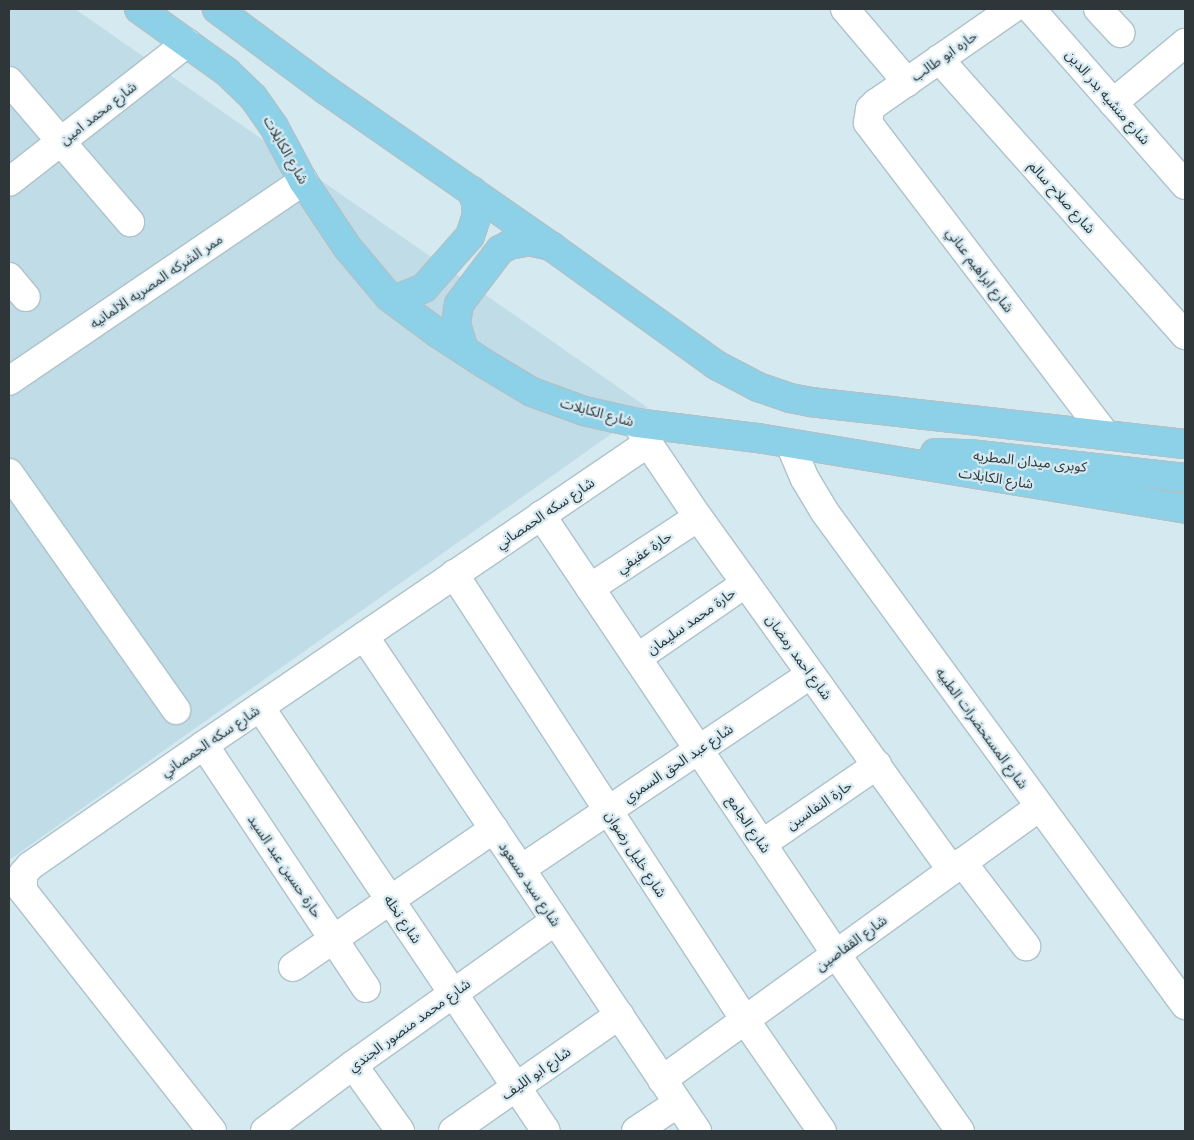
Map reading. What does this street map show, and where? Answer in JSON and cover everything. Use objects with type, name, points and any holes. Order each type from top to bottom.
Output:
[{"type":"main road","name":"شارع الكابلات","points":[[139,9],[227,72],[253,97],[274,127],[303,181],[347,247],[389,297],[464,350],[532,392],[643,433],[692,428],[1185,509]]},
{"type":"main road","points":[[216,9],[326,90],[552,247],[716,365],[736,377],[782,396],[810,402],[1185,444]]},
{"type":"main road","points":[[389,297],[402,296],[424,288],[470,236],[477,215],[476,202],[472,191]]},
{"type":"main road","points":[[464,350],[456,323],[459,304],[500,250],[508,244],[530,241],[552,247]]},
{"type":"main road","name":"كوبرى ميدان المطريه","points":[[843,453],[969,454],[1185,478]]},
{"type":"street","name":"حاره ابو طالب","points":[[876,103],[1012,9]]},
{"type":"street","name":"شارع منشيه بدر الدين","points":[[1031,9],[1113,103],[1181,172]]},
{"type":"street","points":[[1098,9],[1120,33]]},
{"type":"street","points":[[855,12],[906,82]]},
{"type":"street","name":"شارع محمد امين","points":[[9,182],[187,43]]},
{"type":"street","points":[[1113,103],[1185,43]]},
{"type":"street","name":"شارع صلاح سالم","points":[[939,59],[1185,335]]},
{"type":"street","points":[[9,81],[130,222]]},
{"type":"street","name":"شارع ابراهيم عناني","points":[[876,103],[870,109],[868,123],[1106,435]]},
{"type":"street","name":"ممر الشركه المصريه الالمانيه","points":[[9,381],[303,181]]},
{"type":"street","name":"شارع سكه الحمصاني","points":[[212,1131],[23,891],[21,880],[30,866],[541,515],[643,433]]},
{"type":"street","name":"شارع احمد رمضان","points":[[643,433],[698,517],[876,765],[957,866],[1026,946]]},
{"type":"street","name":"شارع المستحضرات الطبيه","points":[[790,444],[804,480],[824,511],[1185,1005]]},
{"type":"street","points":[[9,474],[176,710]]},
{"type":"street","name":"شارع الجامع","points":[[541,515],[836,954],[960,1131]]},
{"type":"street","name":"حارة عفيفي","points":[[590,588],[698,517]]},
{"type":"street","name":"شارع خليل رضوان","points":[[454,574],[745,1020],[822,1131]]},
{"type":"street","name":"حارة محمد سليمان","points":[[637,658],[746,583]]},
{"type":"street","name":"شارع سيد مسعود","points":[[364,636],[697,1131]]},
{"type":"street","name":"شارع عبد الحق السمري","points":[[521,869],[811,674]]},
{"type":"street","name":"شارع نخله","points":[[260,707],[546,1131]]},
{"type":"street","name":"حارة حسين عبد السيد","points":[[204,745],[366,988]]},
{"type":"street","name":"حارة النفاسين","points":[[762,844],[876,765]]},
{"type":"street","name":"شارع القفاصين","points":[[662,1080],[1039,807]]},
{"type":"street","points":[[293,967],[494,830]]},
{"type":"street","name":"شارع محمد منصور الجندي","points":[[265,1131],[353,1065],[555,921]]},
{"type":"street","name":"شارع ابو الليف","points":[[453,1131],[619,1015]]},
{"type":"street","points":[[353,1065],[400,1131]]},
{"type":"street","points":[[636,1131],[678,1103]]},
{"type":"shaded area","points":[[9,9],[75,9],[648,408],[9,860]]}]
